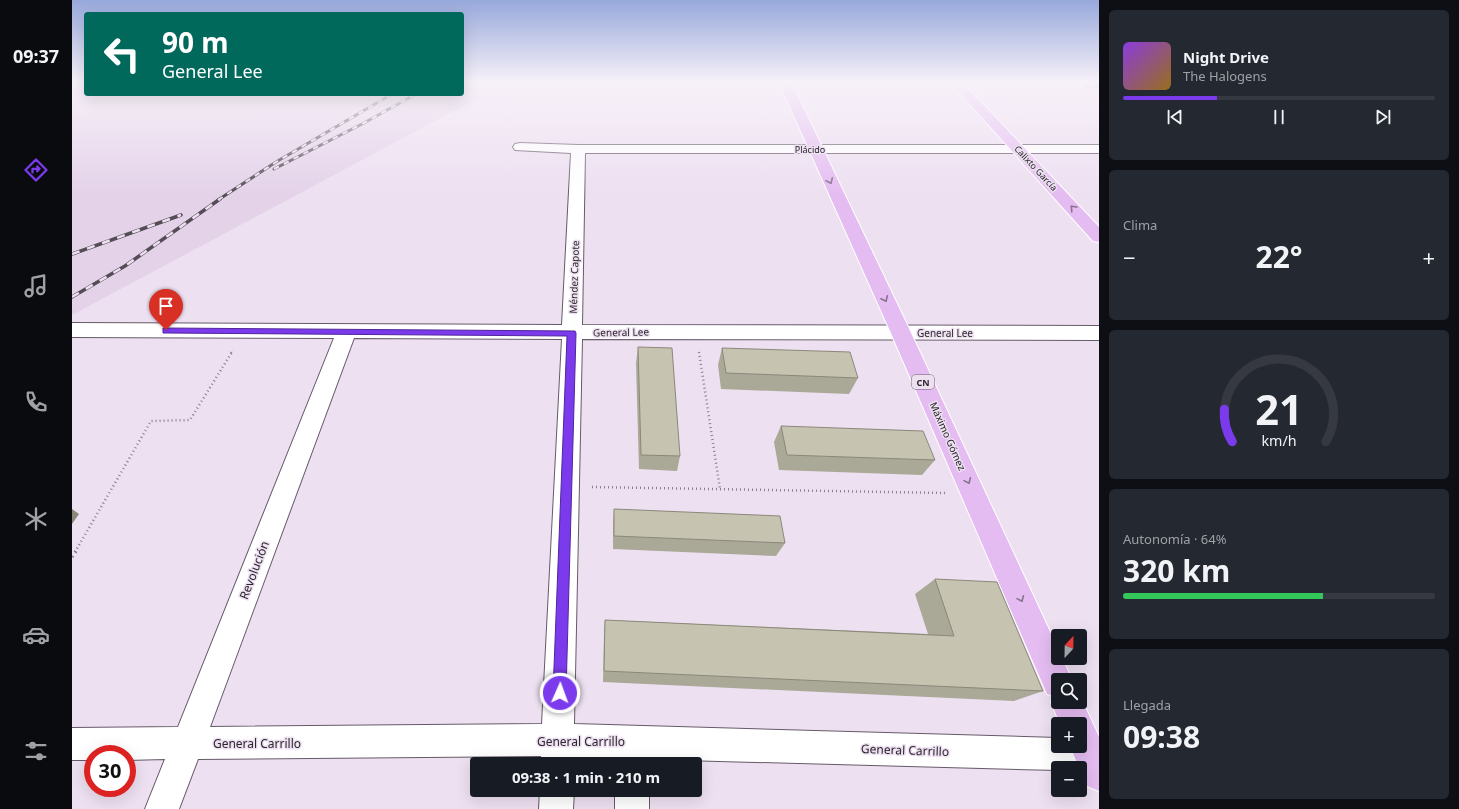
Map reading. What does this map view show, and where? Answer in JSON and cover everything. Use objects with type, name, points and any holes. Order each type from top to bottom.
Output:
[{"type":"main road","name":"Máximo Gómez","points":[[802,120],[901,333],[1054,673]]},
{"type":"main road","name":"Calixto García","points":[[991,120],[1099,237]]},
{"type":"street","name":"Plácido","points":[[520,147],[578,149],[1099,150]]},
{"type":"street","name":"Méndez Capote","points":[[558,752],[578,149]]},
{"type":"street","name":"General Lee","points":[[72,330],[572,333],[1099,333]]},
{"type":"street","name":"Revolución","points":[[162,809],[346,332]]},
{"type":"street","name":"General Carrillo","points":[[72,744],[187,743],[630,753],[1090,754]]},
{"type":"street","points":[[556,797],[556,809]]},
{"type":"street","points":[[632,797],[632,809]]},
{"type":"path","points":[[72,557],[151,421],[190,420],[244,331]]},
{"type":"path","points":[[696,332],[720,489]]},
{"type":"path","points":[[567,486],[974,494]]},
{"type":"shaded area","points":[[72,120],[437,120],[72,315]]},
{"type":"building","points":[[638,347],[672,348],[680,456],[641,455]]},
{"type":"building","points":[[722,348],[850,352],[858,378],[726,373]]},
{"type":"building","points":[[781,426],[923,431],[935,460],[787,455]]},
{"type":"building","points":[[614,509],[780,516],[785,543],[614,536]]},
{"type":"building","points":[[935,579],[997,582],[1043,691],[604,671],[605,620],[954,636]]},
{"type":"railway","points":[[218,200],[276,162],[348,120]]},
{"type":"railway","points":[[274,169],[370,120]]},
{"type":"railway","points":[[72,297],[125,266],[220,199]]},
{"type":"railway","points":[[72,254],[181,215]]},
{"type":"route","points":[[166,330],[572,333],[560,693]]}]
